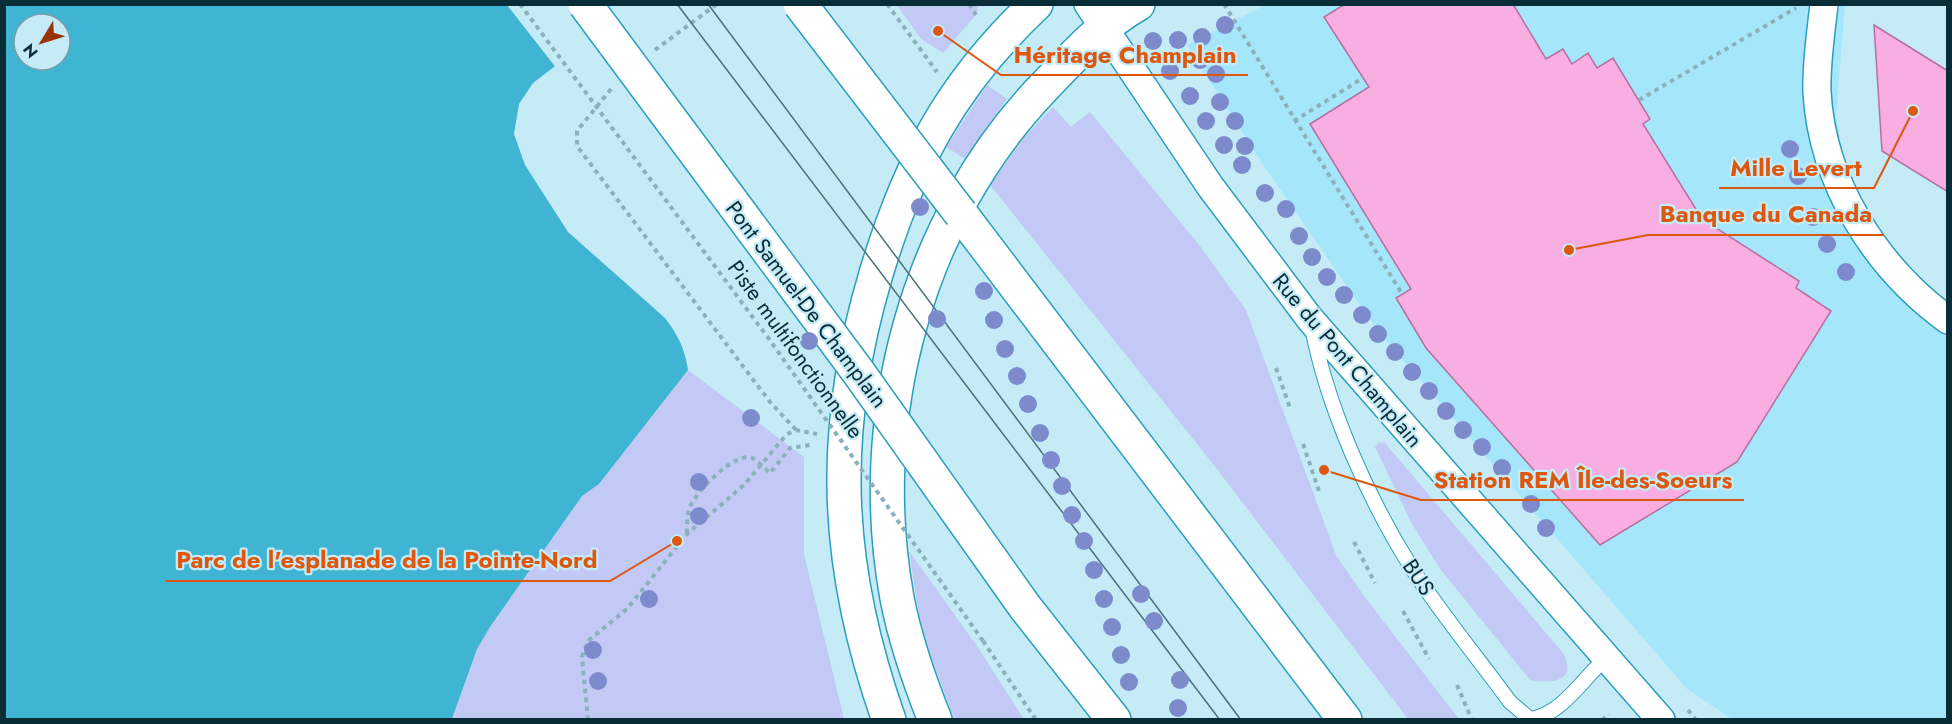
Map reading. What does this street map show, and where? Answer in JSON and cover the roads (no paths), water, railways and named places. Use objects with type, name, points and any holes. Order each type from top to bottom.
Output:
[{"type":"main road","name":"Pont Samuel-De Champlain","points":[[585,4],[859,373],[1025,608]]},
{"type":"main road","points":[[800,4],[1345,719]]},
{"type":"main road","points":[[889,720],[861,633],[845,526],[844,454],[851,370],[891,224],[919,157],[966,83],[1036,4]]},
{"type":"main road","points":[[935,720],[909,646],[897,600],[890,552],[887,503],[889,462],[892,424],[902,362],[931,264],[969,183],[1019,114],[1096,17],[1138,4]]},
{"type":"main road","points":[[1025,608],[1093,720]]},
{"type":"main road","points":[[1025,608],[1114,720]]},
{"type":"street","points":[[1824,4],[1817,91],[1825,144],[1831,165],[1852,212],[1878,252],[1912,291],[1947,320]]},
{"type":"street","name":"Rue du Pont Champlain","points":[[1096,17],[1210,186],[1310,319],[1607,657],[1653,717]]},
{"type":"lane","name":"BUS","points":[[1310,319],[1316,348],[1333,403],[1376,507],[1413,571],[1510,702],[1530,719],[1541,717],[1559,706],[1607,657]]},
{"type":"tram line","points":[[677,4],[1220,720]]},
{"type":"tram line","points":[[708,4],[1241,720]]},
{"type":"place","name":"Héritage Champlain","points":[[938,31]]},
{"type":"place","name":"Mille Levert","points":[[1913,111]]},
{"type":"place","name":"Banque du Canada","points":[[1569,250]]},
{"type":"place","name":"Station REM Île-des-Soeurs","points":[[1324,470]]},
{"type":"place","name":"Parc de l'esplanade de la Pointe-Nord","points":[[677,541]]}]
